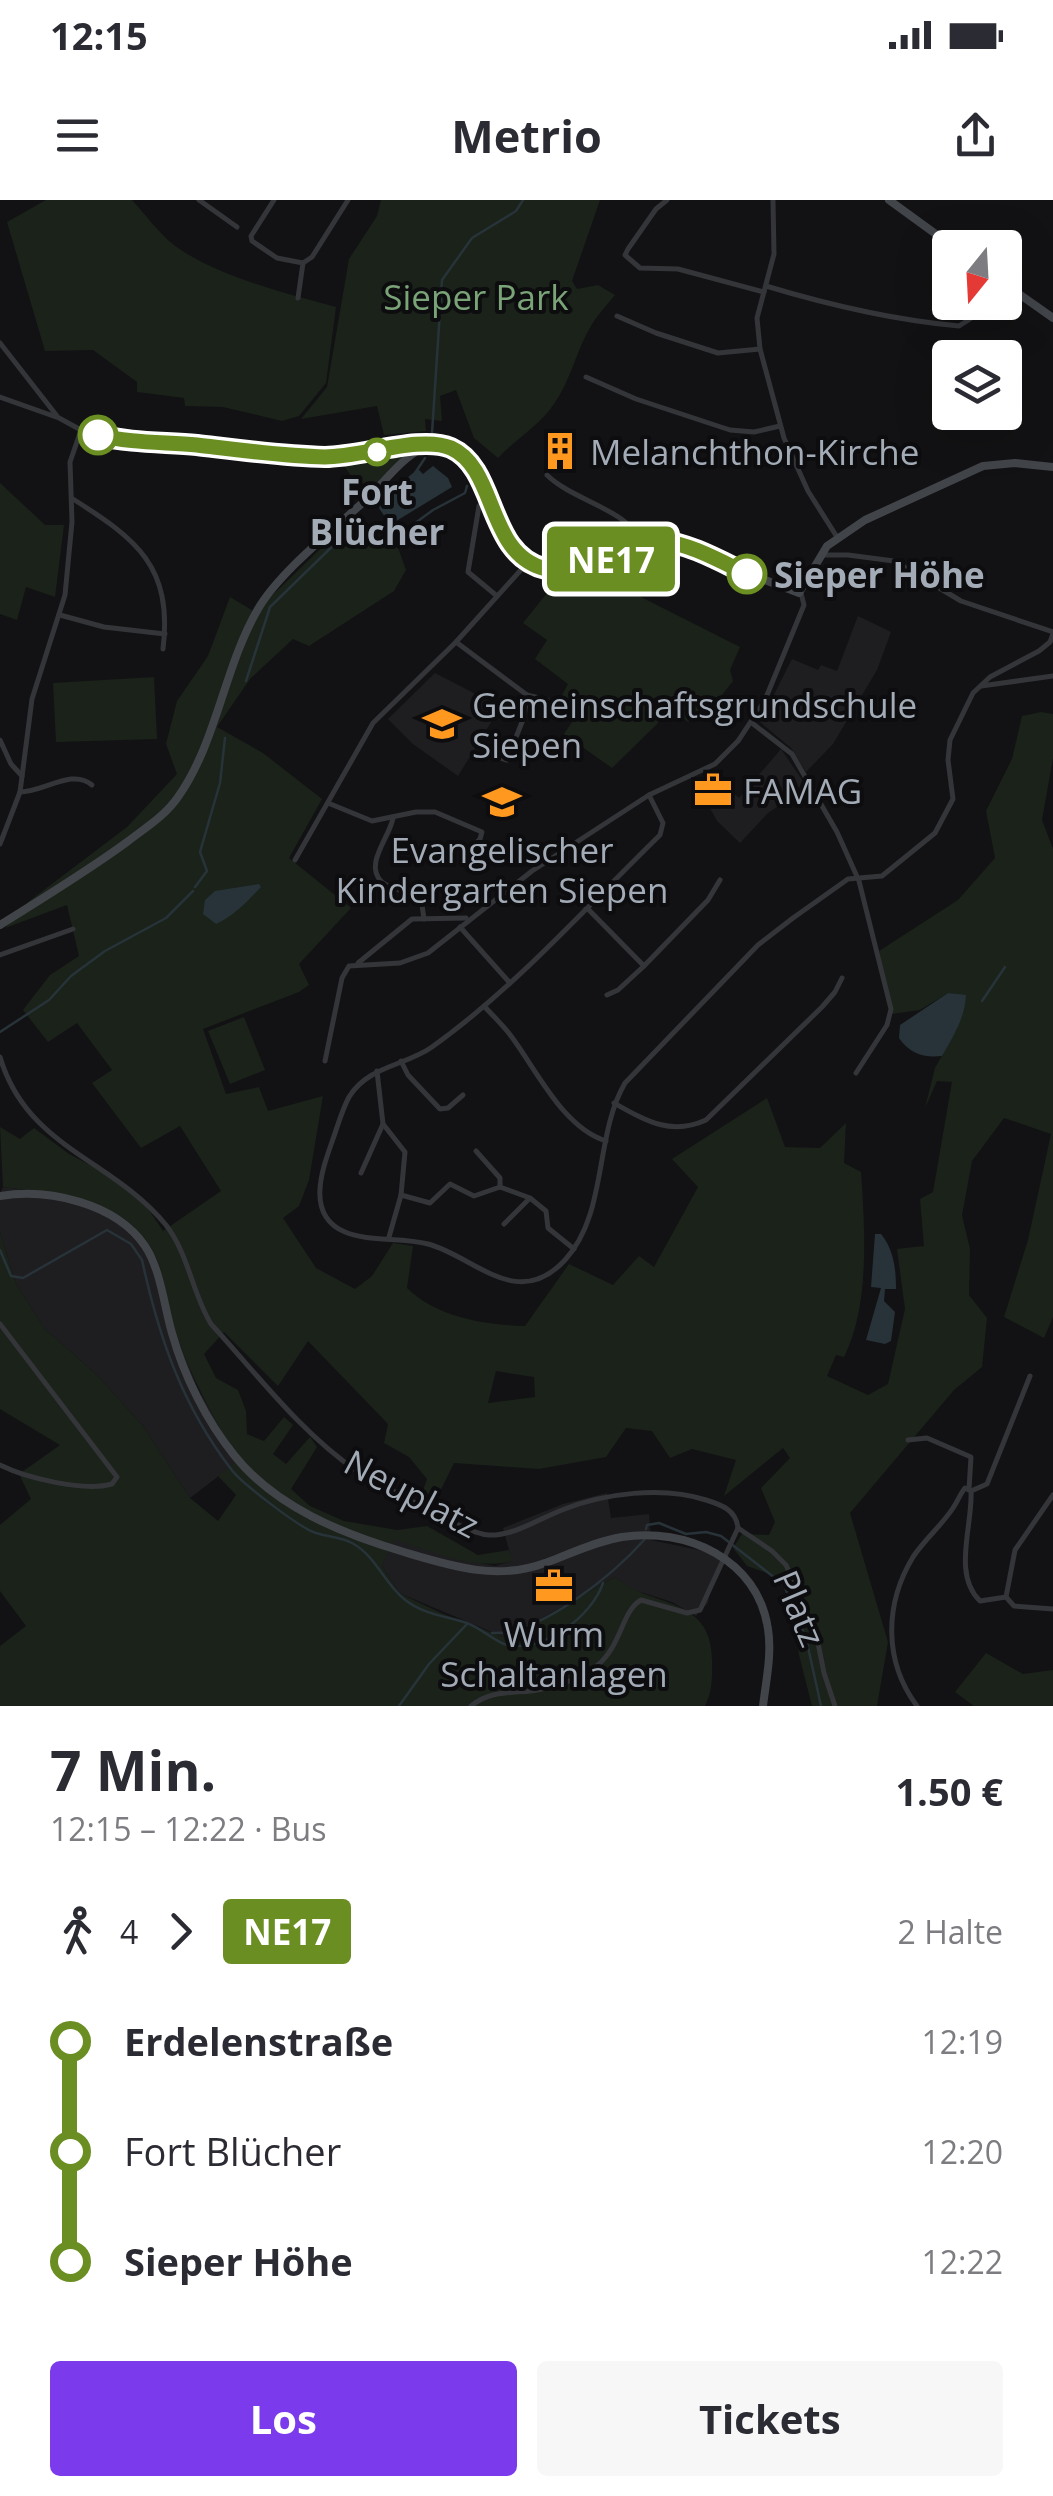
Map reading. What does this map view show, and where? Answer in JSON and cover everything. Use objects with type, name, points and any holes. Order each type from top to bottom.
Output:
[{"type":"main road","points":[[889,200],[932,231]]},
{"type":"main road","points":[[1022,296],[1053,318]]},
{"type":"main road","points":[[0,925],[83,874],[170,806],[190,776],[266,596],[396,470],[426,447],[441,445],[457,451],[472,468],[506,539],[528,562],[545,569],[574,570],[661,542],[801,593],[820,555],[837,537],[966,472],[1004,463],[1053,467]]},
{"type":"main road","points":[[1,1195],[40,1194],[78,1202],[107,1214],[136,1236],[152,1259],[173,1339],[188,1379],[212,1422],[242,1464],[287,1502],[313,1517],[372,1541],[469,1569],[510,1572],[606,1541],[644,1535],[686,1541],[724,1556],[749,1580],[766,1619],[769,1650],[763,1706]]},
{"type":"street","points":[[198,200],[237,228]]},
{"type":"street","points":[[274,200],[250,236],[254,244],[277,258],[303,264]]},
{"type":"street","points":[[298,298],[303,264],[312,257],[348,200]]},
{"type":"street","points":[[667,200],[656,209],[625,255],[637,267],[678,269],[908,320],[959,326],[968,320]]},
{"type":"street","points":[[772,200],[774,254],[757,318],[760,349],[780,426],[808,491],[837,537]]},
{"type":"street","points":[[617,316],[718,353],[760,349]]},
{"type":"street","points":[[0,344],[59,418]]},
{"type":"street","points":[[586,377],[730,430],[754,432],[780,426]]},
{"type":"street","points":[[0,397],[81,430],[115,438],[324,457],[364,454],[417,442],[426,447]]},
{"type":"street","points":[[0,844],[20,792],[32,699],[60,615],[71,542],[70,462],[81,430]]},
{"type":"street","points":[[547,475],[632,525],[643,547]]},
{"type":"street","points":[[487,498],[480,506],[468,572],[497,596]]},
{"type":"street","points":[[72,500],[121,530],[142,552],[161,590],[163,648]]},
{"type":"street","points":[[649,796],[663,823],[662,833],[484,1006],[431,1048],[377,1071],[358,1086],[346,1102],[322,1170],[319,1199],[329,1221],[345,1232],[432,1244],[487,1275],[516,1282],[552,1272],[574,1249],[588,1218],[614,1103],[632,1074],[758,946],[841,882],[882,876],[940,826],[953,799],[948,760],[950,740],[978,686],[1039,651],[1050,642],[1053,633],[954,598],[894,561],[848,554],[820,555]]},
{"type":"street","points":[[295,860],[374,723],[456,642],[528,562]]},
{"type":"street","points":[[324,1061],[342,978],[349,966],[416,959],[532,871],[649,796],[715,764],[752,722],[787,653],[804,605],[801,593]]},
{"type":"street","points":[[60,615],[104,627],[165,634]]},
{"type":"street","points":[[456,642],[527,695],[547,700]]},
{"type":"street","points":[[978,686],[1053,676]]},
{"type":"street","points":[[485,753],[507,760],[524,717],[527,695]]},
{"type":"street","points":[[752,722],[792,754],[858,878],[890,1009],[888,1025],[856,1073]]},
{"type":"street","points":[[0,740],[11,764],[22,776]]},
{"type":"street","points":[[20,792],[73,778],[85,779],[92,785]]},
{"type":"street","points":[[327,803],[365,820],[430,812],[482,832],[463,858]]},
{"type":"street","points":[[393,818],[376,860],[376,874],[384,884],[418,896],[424,902],[424,919]]},
{"type":"street","points":[[607,994],[618,990],[644,966],[708,900],[720,880]]},
{"type":"street","points":[[586,907],[644,966]]},
{"type":"street","points":[[357,964],[412,920],[469,918]]},
{"type":"street","points":[[460,927],[510,983]]},
{"type":"street","points":[[0,955],[73,929]]},
{"type":"street","points":[[614,1103],[668,1128],[706,1120],[822,1007],[836,992],[842,978]]},
{"type":"street","points":[[484,1006],[509,1034],[555,1101],[594,1138],[606,1141]]},
{"type":"street","name":"Neuplatz","points":[[0,1057],[16,1097],[37,1123],[122,1184],[165,1224],[189,1266],[212,1324],[280,1400],[339,1458],[357,1470],[478,1534],[500,1534],[574,1505],[604,1498],[685,1494],[720,1504]]},
{"type":"street","points":[[402,1061],[408,1075],[440,1109],[448,1108],[463,1095]]},
{"type":"street","points":[[360,1173],[383,1124],[377,1071]]},
{"type":"street","points":[[383,1124],[405,1152],[390,1237]]},
{"type":"street","points":[[476,1151],[500,1178],[500,1187]]},
{"type":"street","points":[[400,1195],[430,1202],[447,1185],[474,1196],[500,1187],[530,1198],[546,1211],[548,1228],[574,1249]]},
{"type":"street","points":[[504,1224],[530,1198]]},
{"type":"street","points":[[0,1324],[116,1477],[112,1484],[94,1488],[39,1478],[0,1465]]},
{"type":"street","points":[[918,1706],[902,1682],[890,1647],[890,1626],[912,1560],[939,1522],[952,1512],[962,1490],[987,1484],[1030,1376]]},
{"type":"street","points":[[908,1440],[928,1438],[971,1457],[965,1559],[970,1587],[980,1601],[1006,1598]]},
{"type":"street","points":[[1006,1598],[1015,1550],[1053,1495]]},
{"type":"street","name":"Platz","points":[[720,1504],[733,1514],[738,1528],[786,1565],[816,1628],[835,1706]]},
{"type":"street","points":[[470,1706],[494,1694],[535,1690],[588,1673],[609,1655],[630,1608],[641,1600],[696,1612],[706,1601],[738,1528]]},
{"type":"street","points":[[1006,1598],[1014,1606],[1044,1608],[1053,1613]]},
{"type":"shaded area","points":[[433,466],[448,478],[452,487],[393,523],[387,520],[379,508],[387,492],[406,487],[402,482],[418,469],[423,474]]},
{"type":"shaded area","points":[[858,616],[891,632],[877,670],[833,744],[806,772],[791,748],[760,722],[792,659],[818,670],[821,665],[837,671]]},
{"type":"shaded area","name":"Gemeinschaftsgrundschule Siepen","points":[[435,673],[489,701],[495,708],[493,719],[458,776],[413,744],[388,719]]},
{"type":"shaded area","points":[[781,749],[807,787],[768,813],[740,843],[717,821],[695,781],[712,774],[739,798]]},
{"type":"shaded area","points":[[259,884],[261,887],[251,898],[223,921],[216,924],[203,914],[205,900],[215,891]]},
{"type":"shaded area","points":[[948,993],[966,995],[961,1019],[942,1056],[913,1051],[899,1038],[900,1025]]},
{"type":"shaded area","points":[[3,1187],[73,1196],[108,1209],[140,1232],[155,1254],[175,1331],[197,1387],[241,1459],[190,1498],[143,1426],[97,1375],[45,1329],[16,1284],[0,1232]]},
{"type":"shaded area","points":[[875,1234],[881,1234],[889,1247],[895,1274],[896,1289],[885,1289],[884,1301],[895,1312],[891,1341],[885,1344],[866,1340],[881,1288],[871,1287]]},
{"type":"shaded area","points":[[607,1493],[611,1518],[649,1514],[651,1540],[713,1553],[725,1562],[711,1586],[708,1603],[696,1616],[672,1602],[628,1588],[615,1577],[506,1638],[399,1593],[382,1566],[393,1538],[495,1566],[512,1561],[503,1528],[563,1504]]},
{"type":"green space","points":[[46,200],[132,200],[185,253],[249,282],[336,307],[326,383],[299,416],[282,421],[223,407],[185,406],[184,398],[137,392],[137,382],[93,350],[45,351],[7,222]]},
{"type":"green space","name":"Sieper Park","points":[[381,200],[600,200],[572,281],[577,289],[598,285],[615,295],[591,326],[554,404],[498,458],[474,438],[456,390],[440,396],[442,421],[425,419],[426,431],[384,435],[377,406],[301,419],[327,387],[349,259],[377,216]]},
{"type":"green space","points":[[405,455],[364,495],[343,464]]},
{"type":"green space","points":[[0,483],[45,525],[64,525],[55,597],[26,587],[17,620],[0,614]]},
{"type":"green space","points":[[343,527],[378,544],[396,542],[406,570],[394,591],[309,646],[293,639],[250,679],[217,727],[263,753],[322,799],[289,858],[351,908],[299,964],[309,985],[203,1029],[226,1094],[259,1087],[268,1111],[323,1096],[309,1180],[299,1206],[283,1218],[316,1268],[355,1289],[372,1276],[393,1243],[413,1246],[407,1288],[419,1298],[462,1318],[525,1326],[569,1264],[613,1285],[639,1256],[654,1267],[698,1187],[672,1159],[767,1098],[785,1147],[820,1148],[846,1123],[844,1163],[861,1172],[864,1267],[852,1337],[844,1357],[836,1355],[827,1376],[868,1395],[888,1384],[905,1309],[897,1249],[924,1246],[920,1199],[933,1192],[952,1082],[937,1081],[925,1108],[935,1068],[957,1029],[966,996],[948,993],[920,1010],[892,1014],[879,951],[958,900],[995,858],[986,811],[1012,759],[1022,716],[1053,714],[1053,758],[1042,820],[1053,849],[1053,1317],[1044,1338],[1004,1317],[1028,1240],[1051,1134],[1004,1118],[972,1161],[962,1215],[970,1249],[969,1295],[987,1318],[982,1367],[954,1390],[850,1513],[888,1642],[877,1706],[812,1706],[799,1655],[794,1605],[781,1578],[747,1566],[733,1548],[742,1534],[769,1535],[775,1522],[761,1488],[790,1458],[783,1448],[724,1496],[736,1460],[692,1449],[670,1458],[652,1431],[626,1428],[606,1457],[539,1469],[454,1463],[434,1504],[422,1493],[427,1479],[409,1457],[384,1443],[388,1424],[308,1341],[278,1386],[224,1332],[204,1354],[216,1378],[238,1390],[246,1411],[247,1434],[264,1441],[284,1417],[293,1425],[273,1454],[286,1464],[310,1437],[317,1447],[291,1489],[310,1506],[344,1521],[397,1530],[427,1526],[478,1555],[509,1550],[513,1561],[468,1562],[394,1539],[382,1566],[399,1593],[506,1638],[615,1577],[690,1613],[701,1624],[709,1638],[712,1659],[711,1689],[705,1706],[0,1706],[0,1646],[26,1626],[0,1591],[0,1525],[31,1499],[19,1474],[60,1445],[0,1409],[0,1232],[16,1284],[45,1329],[97,1375],[143,1426],[190,1498],[218,1521],[236,1495],[218,1476],[240,1459],[188,1364],[153,1251],[125,1219],[107,1209],[67,1196],[3,1187],[0,1127],[20,1139],[34,1128],[145,1204],[163,1231],[221,1191],[180,1126],[141,1148],[92,1083],[112,1070],[77,1023],[48,1042],[23,1010],[50,975],[79,956],[67,905],[5,928],[28,902],[127,827],[177,774],[166,744],[177,701],[208,656],[230,597],[255,612]],"holes":[[[496,1371],[534,1377],[535,1397],[488,1403]]]},
{"type":"green space","points":[[588,575],[740,647],[730,670],[733,681],[703,719],[697,713],[688,722],[669,705],[657,724],[612,768],[564,734],[574,719],[555,708],[568,684],[535,659],[547,640],[523,623],[560,577]]},
{"type":"green space","points":[[154,677],[157,739],[56,742],[53,683]]},
{"type":"green space","points":[[244,1017],[265,1070],[230,1084],[208,1031]]},
{"type":"green space","points":[[986,1653],[1023,1674],[1053,1670],[1053,1706],[974,1706],[955,1692]]},
{"type":"waterway","points":[[432,433],[442,280],[472,238],[516,211],[523,200]]},
{"type":"waterway","points":[[415,473],[425,458]]},
{"type":"waterway","points":[[246,681],[270,607],[345,534],[374,542],[392,540],[433,510],[465,493],[467,486]]},
{"type":"waterway","points":[[195,887],[207,871],[200,852],[220,783],[225,738]]},
{"type":"waterway","points":[[0,1032],[49,1000],[71,976],[105,951],[166,918],[193,891]]},
{"type":"waterway","points":[[982,1001],[1005,967]]},
{"type":"waterway","points":[[0,1250],[11,1276],[23,1278],[107,1230],[131,1244],[142,1260],[174,1370],[199,1420],[231,1469],[298,1523],[360,1548],[411,1604],[467,1623],[503,1644],[521,1646],[551,1638],[565,1629],[589,1608],[603,1583]]},
{"type":"waterway","points":[[646,1529],[647,1525],[659,1523],[686,1534],[706,1532],[721,1536],[784,1585],[806,1638],[821,1706]]},
{"type":"waterway","points":[[492,1633],[511,1631],[553,1614],[615,1569],[645,1539]]},
{"type":"waterway","points":[[399,1706],[429,1664],[467,1624]]},
{"type":"bus line","name":"NE17","points":[[98,435],[324,457],[364,454],[417,442],[426,447],[447,446],[472,468],[506,539],[528,562],[558,571],[582,569],[668,542],[747,574]]},
{"type":"place","name":"Melanchthon-Kirche","points":[[560,451]]},
{"type":"place","name":"Fort Blücher","points":[[377,452]]},
{"type":"place","name":"Sieper Höhe","points":[[747,574]]},
{"type":"place","name":"Gemeinschaftsgrundschule Siepen","points":[[442,724]]},
{"type":"place","name":"FAMAG","points":[[713,790]]},
{"type":"place","name":"Evangelischer Kindergarten Siepen","points":[[502,802]]},
{"type":"place","name":"Wurm Schaltanlagen","points":[[554,1586]]}]
